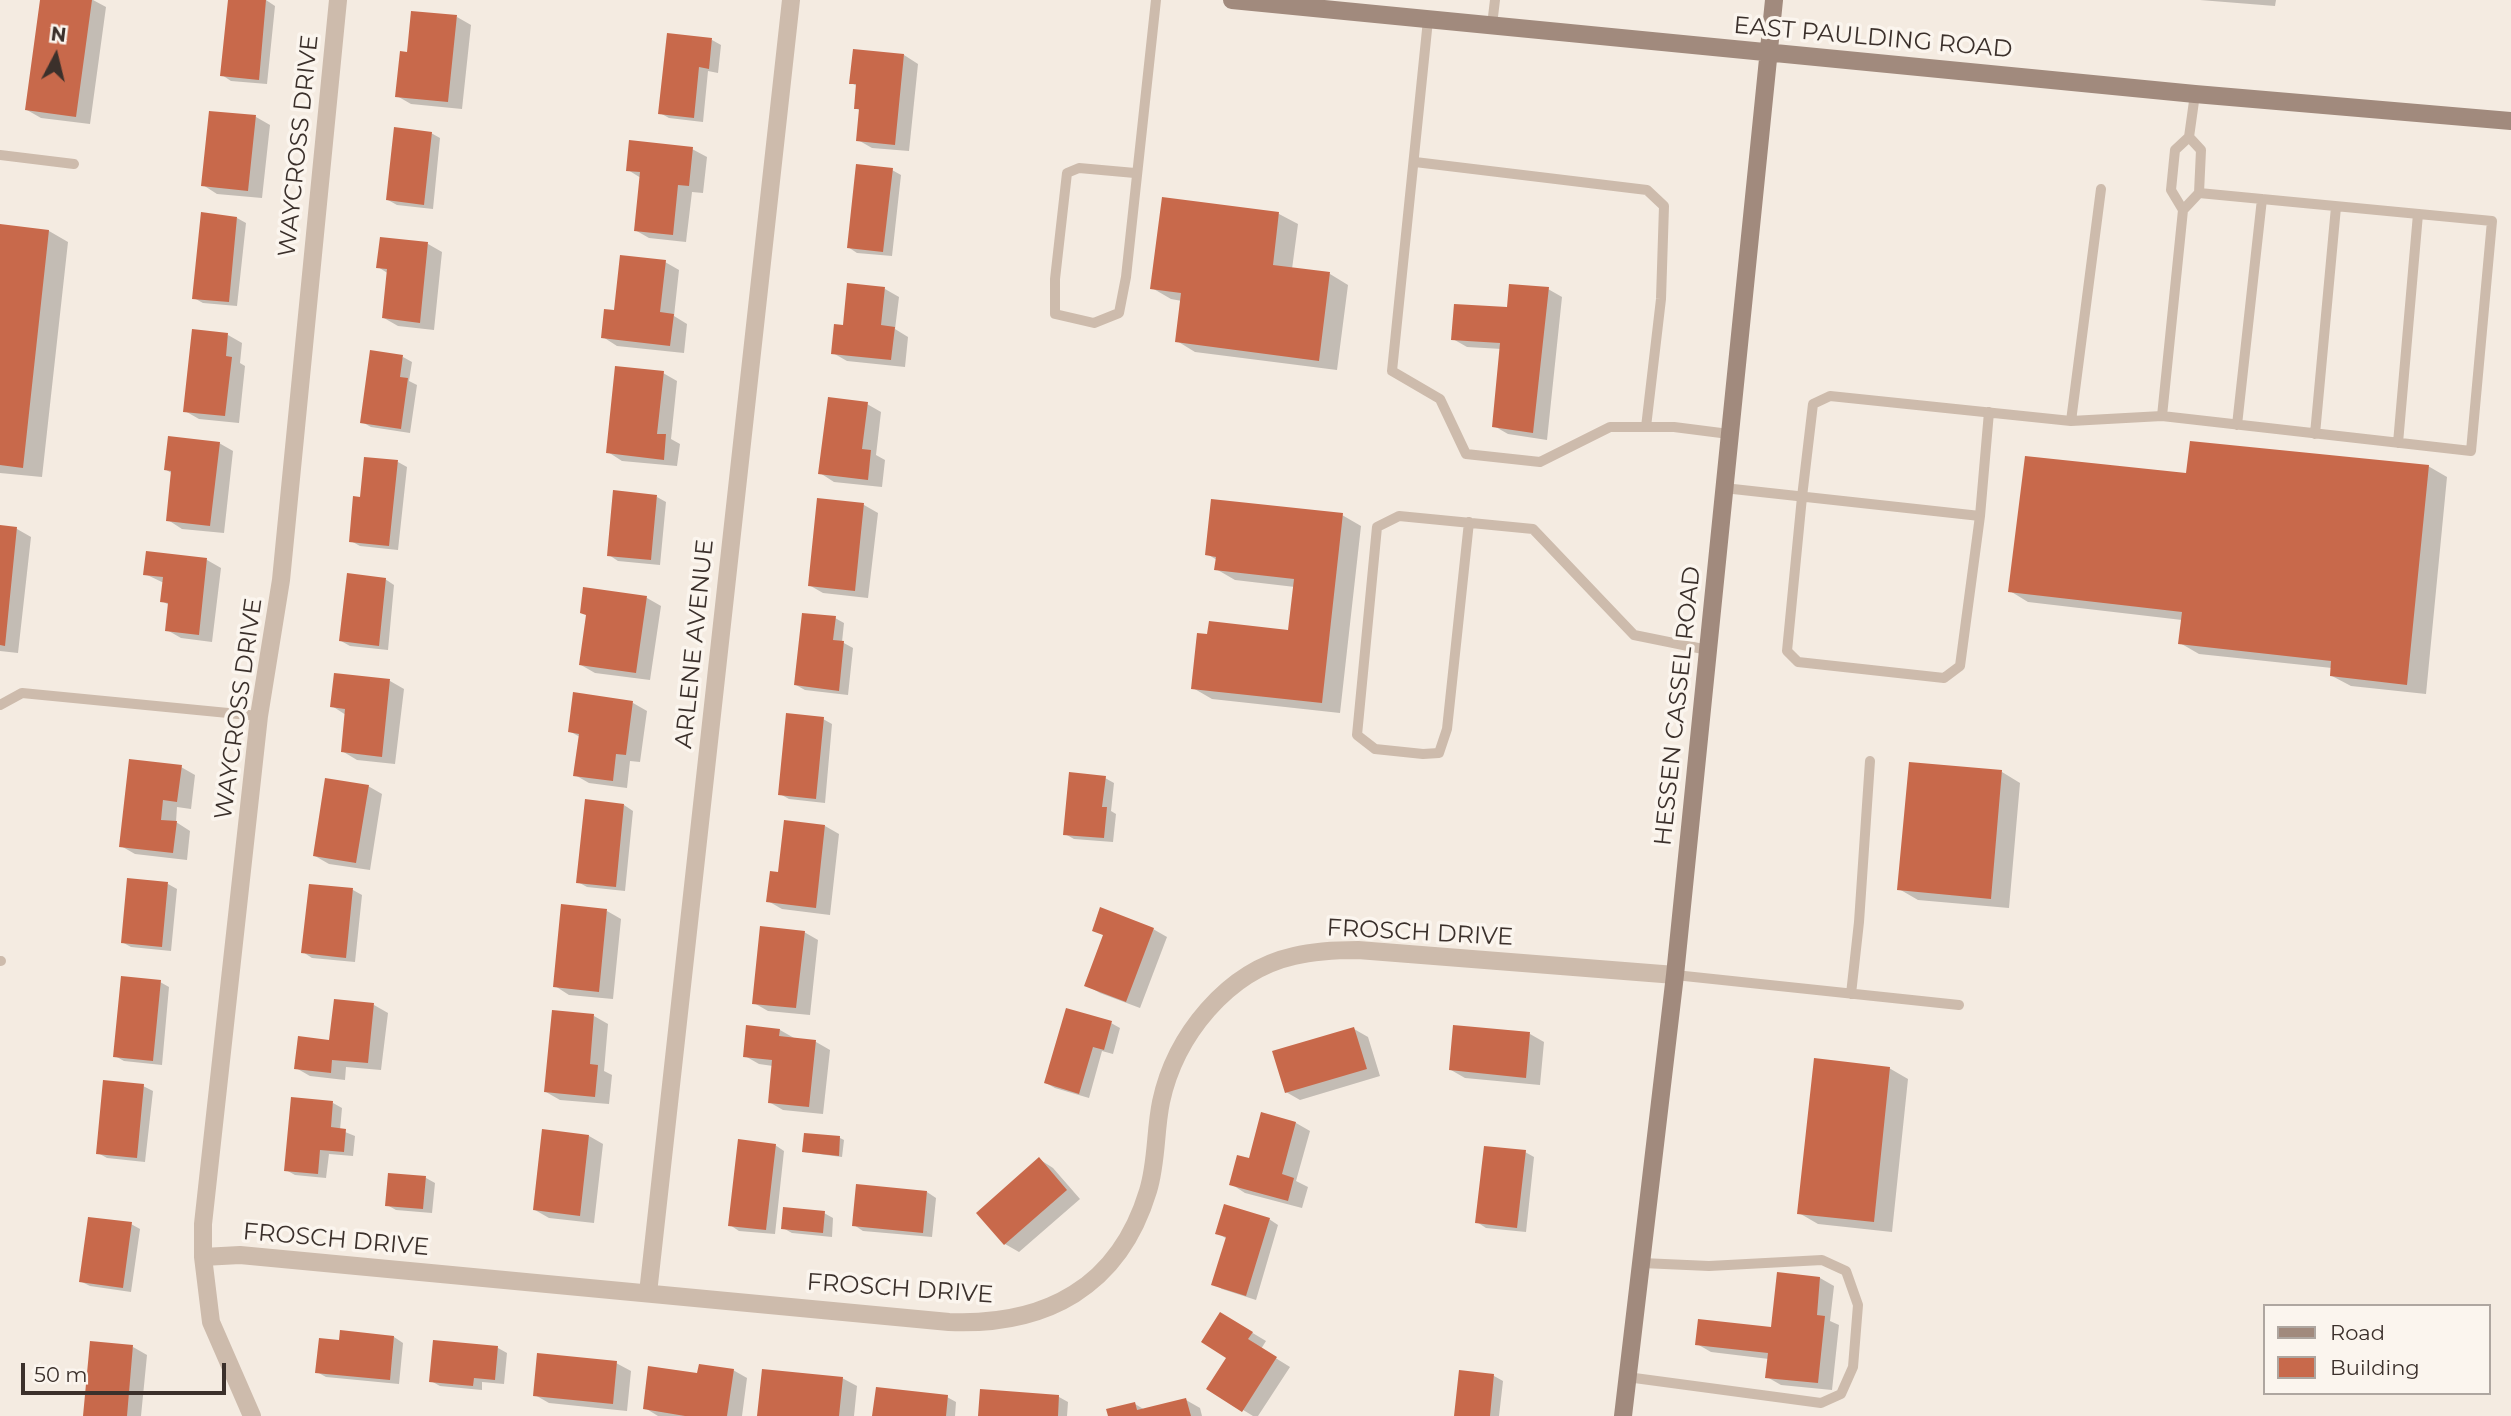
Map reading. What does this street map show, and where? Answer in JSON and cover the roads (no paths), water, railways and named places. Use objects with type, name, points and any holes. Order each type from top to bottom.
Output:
[{"type":"main road","name":"EAST PAULDING ROAD","points":[[1232,0],[2195,94],[2511,121]]},
{"type":"main road","name":"HESSEN CASSEL ROAD","points":[[1623,1416],[1675,975],[1774,0]]},
{"type":"street","name":"WAYCROSS DRIVE","points":[[252,1416],[211,1322],[203,1257],[203,1224],[259,716],[281,580],[338,0]]},
{"type":"street","name":"ARLENE AVENUE","points":[[648,1293],[791,0]]},
{"type":"street","name":"FROSCH DRIVE","points":[[203,1257],[240,1255],[949,1322],[1008,1320],[1065,1300],[1091,1283],[1110,1264],[1128,1239],[1148,1191],[1154,1168],[1161,1102],[1177,1055],[1208,1009],[1230,988],[1252,974],[1293,956],[1321,951],[1358,950],[1675,975]]},
{"type":"lane","points":[[1135,173],[1079,168],[1067,173],[1055,279],[1055,314],[1094,324],[1119,313],[1126,277],[1135,173],[1156,0]]},
{"type":"lane","points":[[1492,25],[1495,0]]},
{"type":"lane","points":[[1428,20],[1392,371],[1440,399],[1466,454],[1540,462],[1610,427],[1674,427],[1729,434]]},
{"type":"lane","points":[[2162,416],[2183,210],[2171,190],[2175,150],[2189,137],[2195,94]]},
{"type":"lane","points":[[2183,210],[2199,193],[2201,150],[2189,137]]},
{"type":"lane","points":[[0,155],[74,164]]},
{"type":"lane","points":[[1415,162],[1647,190],[1664,206],[1661,299],[1646,426]]},
{"type":"lane","points":[[2071,421],[2101,189]]},
{"type":"lane","points":[[1989,412],[1980,516],[1960,666],[1944,678],[1798,662],[1787,651],[1813,404],[1830,396],[1989,412],[2071,421],[2162,416],[2471,452],[2492,221],[2199,193]]},
{"type":"lane","points":[[2237,425],[2262,199]]},
{"type":"lane","points":[[2315,434],[2336,207]]},
{"type":"lane","points":[[2398,443],[2418,214]]},
{"type":"lane","points":[[1724,488],[1980,516]]},
{"type":"lane","points":[[1469,522],[1447,729],[1439,753],[1423,754],[1374,748],[1357,735],[1377,527],[1399,516],[1469,522],[1533,529],[1634,635],[1708,650]]},
{"type":"lane","points":[[0,705],[22,693],[259,716]]},
{"type":"lane","points":[[1852,994],[1870,761]]},
{"type":"lane","points":[[1675,975],[1959,1005]]},
{"type":"lane","points":[[1627,1377],[1821,1403],[1841,1394],[1853,1367],[1858,1305],[1846,1272],[1822,1260],[1709,1266],[1642,1263]]}]
